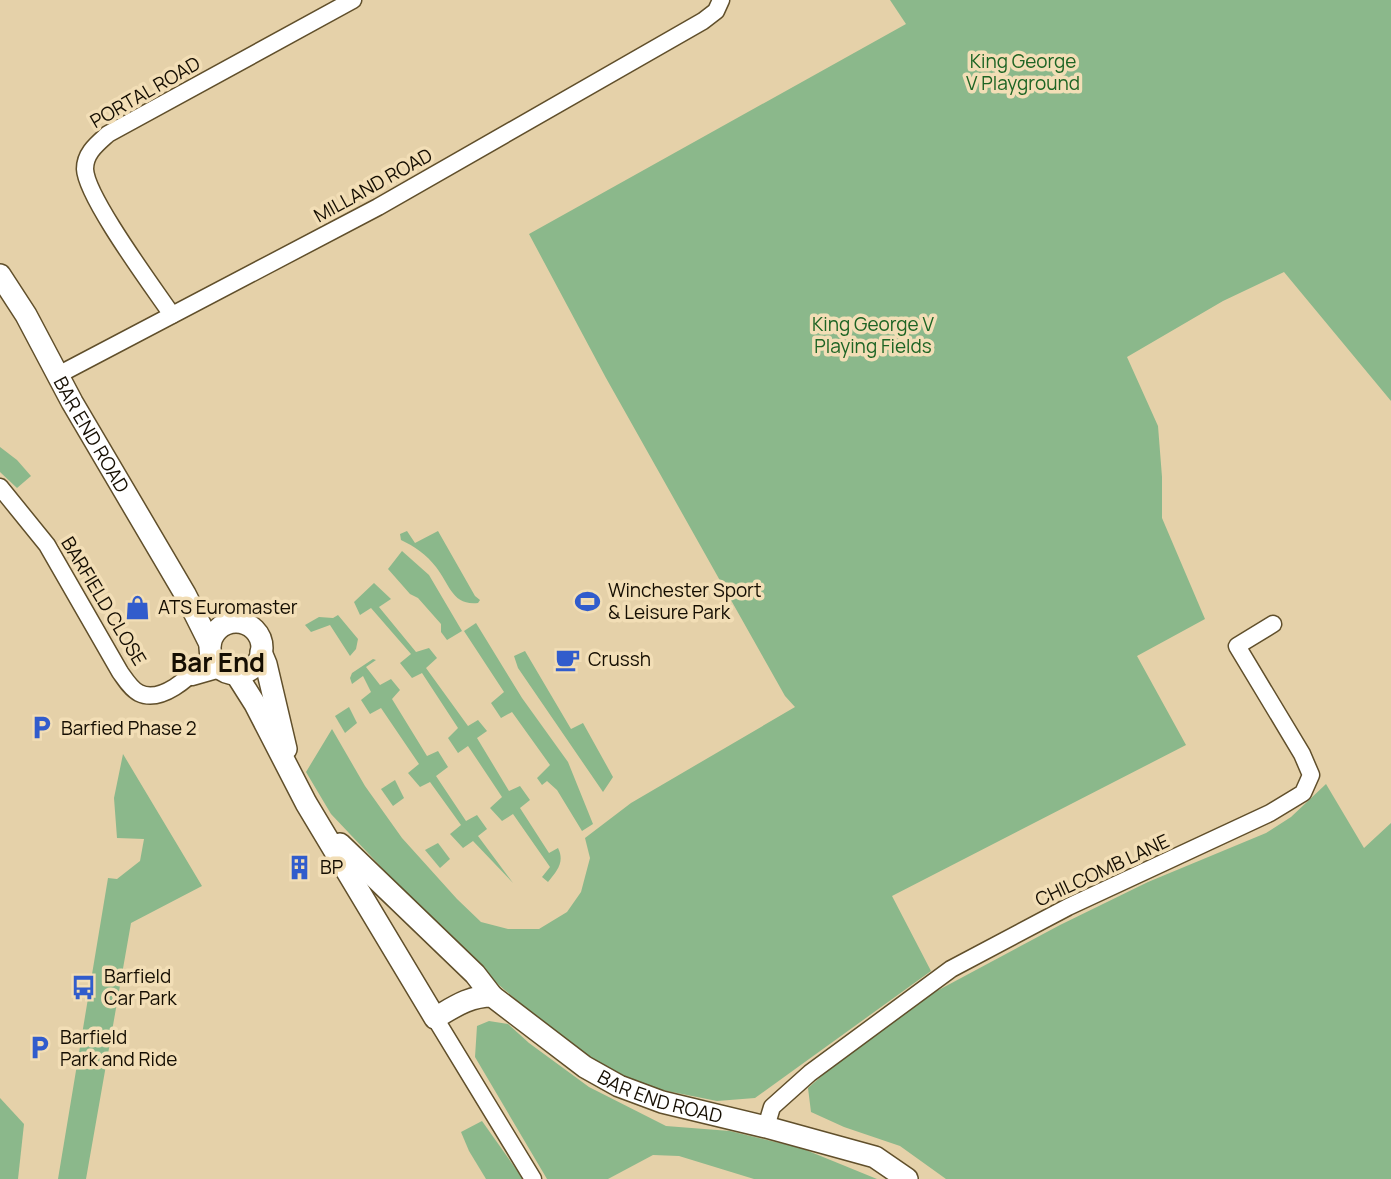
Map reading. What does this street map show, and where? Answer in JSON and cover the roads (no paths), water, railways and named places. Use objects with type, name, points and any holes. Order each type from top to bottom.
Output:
[{"type":"main road","name":"BAR END ROAD","points":[[0,275],[28,319],[185,594],[219,661],[255,704],[306,803],[435,1018]]},
{"type":"main road","name":"BAR END ROAD","points":[[185,594],[229,623]]},
{"type":"main road","points":[[229,623],[242,623],[253,629],[261,641],[259,659],[250,670],[219,661],[216,631],[229,623]]},
{"type":"main road","name":"BAR END ROAD","points":[[261,652],[278,708],[290,771]]},
{"type":"main road","name":"BAR END ROAD","points":[[328,838],[350,853],[475,974],[492,996],[585,1067],[619,1086],[662,1102],[876,1157],[907,1179]]},
{"type":"main road","points":[[435,1018],[467,999],[492,996]]},
{"type":"street","name":"PORTAL ROAD","points":[[172,315],[104,213],[88,184],[85,168],[90,150],[108,134],[353,0]]},
{"type":"street","name":"MILLAND ROAD","points":[[58,375],[378,207],[703,21],[716,11],[721,0]]},
{"type":"street","name":"BARFIELD CLOSE","points":[[0,487],[47,545],[107,650],[130,685],[141,694],[150,695],[171,689],[219,661]]},
{"type":"street","name":"CHILCOMB LANE","points":[[766,1127],[772,1107],[810,1073],[951,969],[1068,907],[1270,813],[1303,793],[1311,775],[1302,754],[1237,646],[1273,624]]},
{"type":"street","name":"BAR END ROAD","points":[[435,1018],[533,1179]]},
{"type":"place","name":"Winchester Sport & Leisure Park","points":[[588,601]]},
{"type":"place","name":"ATS Euromaster","points":[[138,607]]},
{"type":"place","name":"Crussh","points":[[568,659]]},
{"type":"place","name":"Barfied Phase 2","points":[[41,728]]},
{"type":"place","name":"BP","points":[[300,867]]},
{"type":"place","name":"Barfield Car Park","points":[[84,987]]},
{"type":"place","name":"Barfield Park and Ride","points":[[40,1048]]},
{"type":"district","name":"Bar End","points":[[218,663]]},
{"type":"park label","name":"King George V Playground","points":[[1023,72]]},
{"type":"park label","name":"King George V Playing Fields","points":[[873,335]]}]
